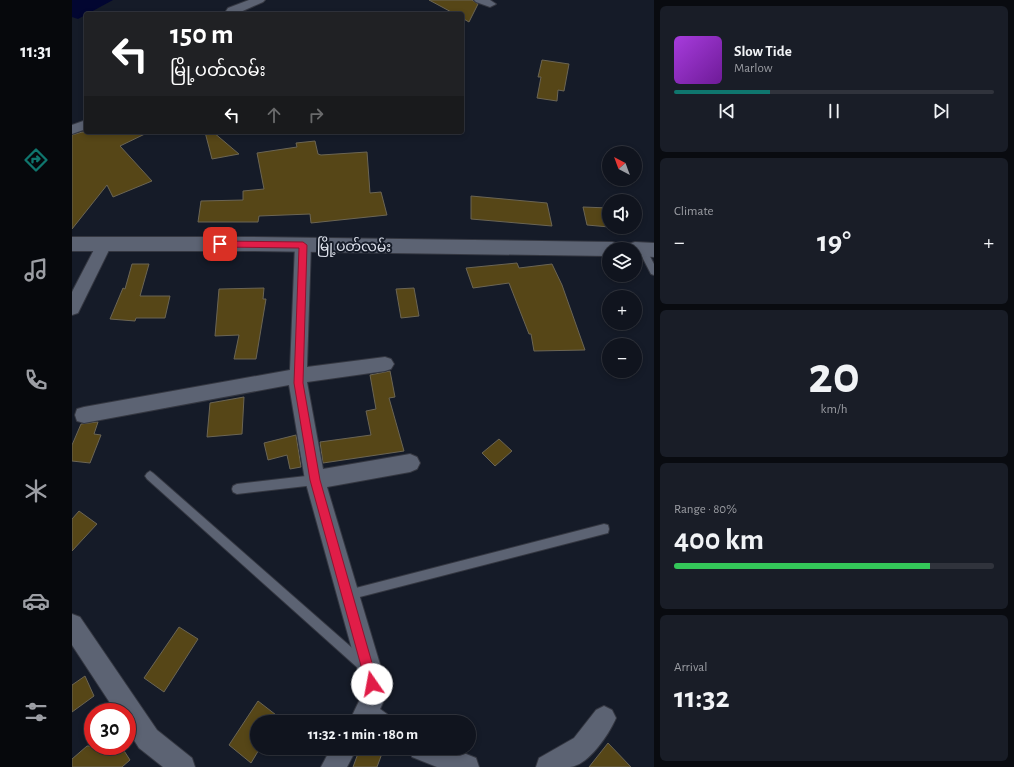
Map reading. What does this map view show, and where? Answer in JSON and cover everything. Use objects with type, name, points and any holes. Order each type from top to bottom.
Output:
[{"type":"main road","name":"မြို့ပတ်လမ်း","points":[[72,244],[602,249]]},
{"type":"street","points":[[228,9],[259,0]]},
{"type":"street","points":[[72,130],[84,125]]},
{"type":"street","points":[[72,308],[104,244]]},
{"type":"street","points":[[303,245],[298,383],[315,480],[370,671],[374,696],[370,715]]},
{"type":"street","points":[[84,415],[299,376],[385,364]]},
{"type":"street","points":[[315,480],[410,463]]},
{"type":"street","points":[[72,625],[148,739],[183,767]]},
{"type":"street","points":[[548,767],[583,747],[604,718]]},
{"type":"street","points":[[333,767],[341,755]]},
{"type":"street","points":[[438,755],[467,767]]},
{"type":"lane","points":[[644,249],[654,272]]},
{"type":"lane","points":[[150,476],[370,671]]},
{"type":"lane","points":[[237,490],[315,480]]},
{"type":"lane","points":[[348,595],[604,529]]},
{"type":"water","points":[[72,0],[113,0],[91,12],[84,12],[84,16],[78,19],[72,17]]},
{"type":"building","points":[[429,0],[472,0],[478,4],[469,22],[464,19],[464,12],[451,12]]},
{"type":"building","points":[[542,60],[569,64],[564,91],[558,90],[557,101],[537,98],[541,77],[538,77]]},
{"type":"building","points":[[82,132],[84,132],[84,134],[145,134],[120,146],[152,181],[113,197],[107,185],[72,229],[72,135]]},
{"type":"building","points":[[206,134],[215,134],[239,154],[212,159]]},
{"type":"building","points":[[315,141],[318,154],[321,155],[367,152],[370,193],[381,192],[387,215],[311,223],[310,214],[259,216],[258,222],[198,222],[201,201],[243,200],[243,191],[264,189],[257,153],[297,147],[296,143]]},
{"type":"building","points":[[471,196],[547,203],[552,226],[471,219]]},
{"type":"building","points":[[583,207],[602,208],[602,226],[587,225]]},
{"type":"building","points":[[517,263],[519,268],[552,264],[562,285],[585,350],[534,351],[531,334],[529,334],[509,283],[473,288],[466,268]]},
{"type":"building","points":[[132,264],[149,264],[140,296],[170,296],[165,318],[136,318],[135,321],[110,319],[123,288],[125,289]]},
{"type":"building","points":[[264,288],[263,299],[266,299],[256,359],[234,359],[239,335],[215,336],[219,289]]},
{"type":"building","points":[[414,288],[419,316],[401,318],[396,289]]},
{"type":"building","points":[[390,371],[395,397],[389,398],[404,451],[323,463],[320,442],[371,435],[366,411],[376,409],[370,375]]},
{"type":"building","points":[[244,397],[242,434],[207,437],[210,403]]},
{"type":"building","points":[[98,422],[94,434],[101,435],[90,463],[72,461],[72,445],[81,424]]},
{"type":"building","points":[[296,435],[301,467],[290,469],[287,455],[268,460],[264,443]]},
{"type":"building","points":[[499,439],[512,451],[495,466],[482,453]]},
{"type":"building","points":[[79,511],[97,524],[72,551],[72,519]]},
{"type":"building","points":[[179,627],[198,639],[164,692],[144,678]]},
{"type":"building","points":[[85,676],[94,696],[72,712],[72,685]]},
{"type":"building","points":[[258,701],[276,715],[250,715],[250,755],[256,755],[251,763],[229,745]]},
{"type":"building","points":[[608,743],[631,767],[589,767]]},
{"type":"building","points":[[84,749],[84,755],[127,755],[130,760],[122,767],[72,767],[72,759]]},
{"type":"building","points":[[357,755],[381,755],[377,767],[353,767]]},
{"type":"route","points":[[220,244],[303,245],[298,383],[315,480],[370,671],[372,684]]}]
